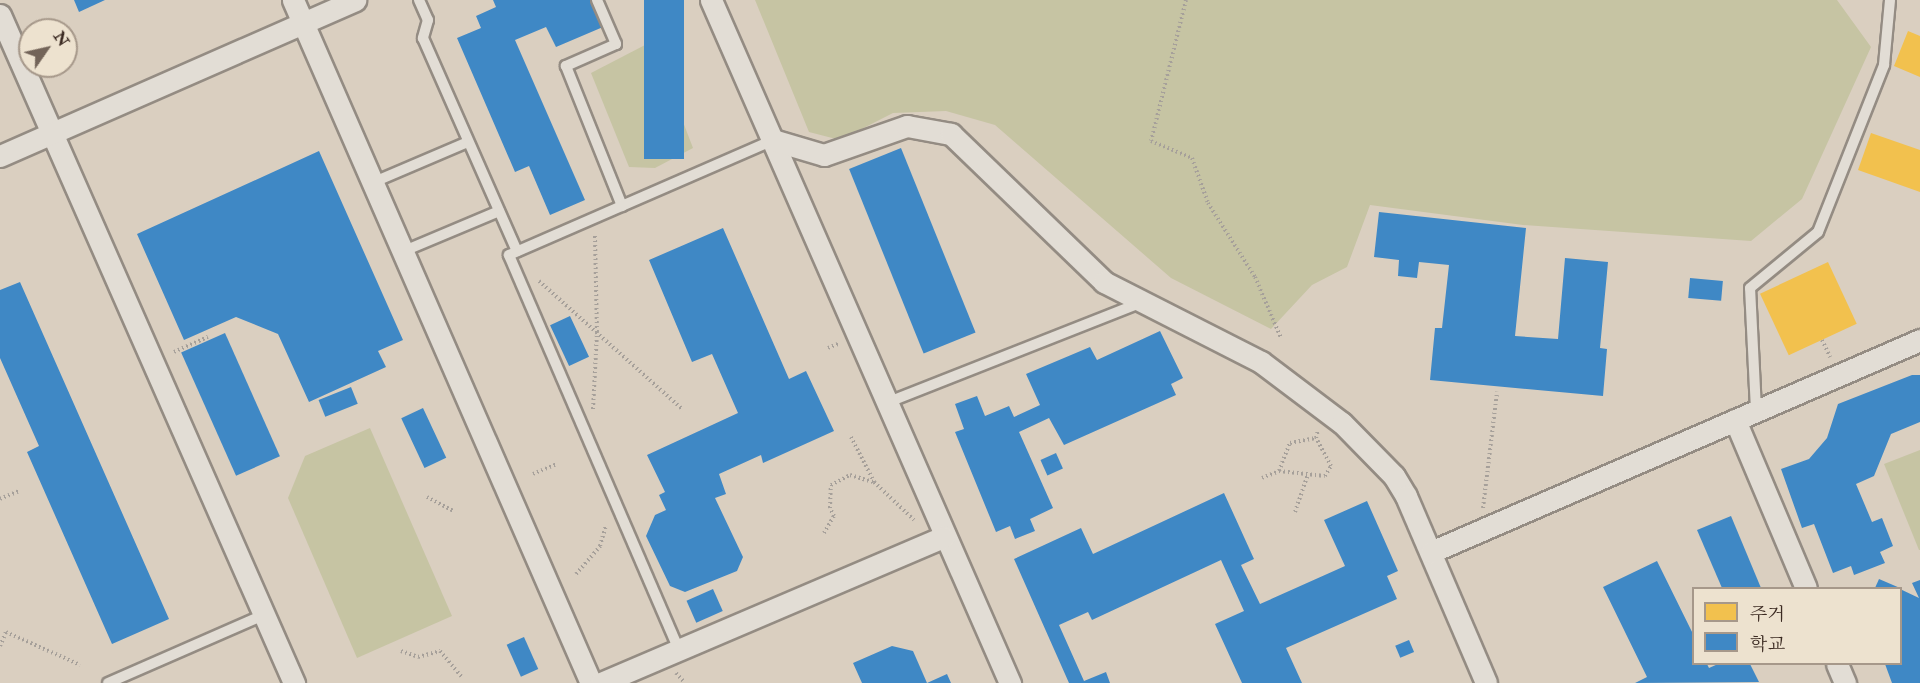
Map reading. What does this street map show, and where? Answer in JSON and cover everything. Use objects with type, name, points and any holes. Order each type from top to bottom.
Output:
[{"type":"street","points":[[293,0],[591,683]]},
{"type":"street","points":[[0,156],[355,0]]},
{"type":"street","points":[[711,0],[943,537],[1010,683]]},
{"type":"street","points":[[0,15],[294,683]]},
{"type":"street","points":[[773,140],[824,155],[907,126],[951,134],[1104,282],[1261,362],[1324,409],[1394,476],[1431,552],[1486,683]]},
{"type":"street","points":[[1431,552],[1920,340]]},
{"type":"street","points":[[1735,420],[1806,587]]},
{"type":"street","points":[[601,683],[943,537]]},
{"type":"street","points":[[1838,665],[1845,683]]},
{"type":"lane","points":[[419,0],[428,20],[423,38],[517,251]]},
{"type":"lane","points":[[597,0],[616,44],[566,66],[622,206]]},
{"type":"lane","points":[[1756,410],[1750,288],[1818,232],[1884,65],[1890,0]]},
{"type":"lane","points":[[679,650],[509,255],[773,140]]},
{"type":"lane","points":[[374,182],[468,142]]},
{"type":"lane","points":[[404,251],[499,211]]},
{"type":"lane","points":[[886,403],[1142,302]]},
{"type":"lane","points":[[108,683],[264,615]]},
{"type":"path","points":[[1186,0],[1151,141],[1192,158],[1208,203],[1255,277],[1281,338]]},
{"type":"path","points":[[593,414],[597,332],[594,218]]},
{"type":"path","points":[[535,278],[682,409]]},
{"type":"path","points":[[174,352],[207,337]]},
{"type":"path","points":[[1822,340],[1833,363]]},
{"type":"path","points":[[1484,508],[1497,392]]},
{"type":"path","points":[[1262,478],[1279,471],[1325,476],[1331,466],[1316,438],[1324,409]]},
{"type":"path","points":[[851,437],[874,482],[919,525]]},
{"type":"path","points":[[1279,471],[1290,443],[1316,438]]},
{"type":"path","points":[[533,474],[556,464]]},
{"type":"path","points":[[1295,512],[1308,474]]},
{"type":"path","points":[[825,533],[834,516],[830,508],[831,485],[850,475],[874,482]]},
{"type":"path","points":[[0,499],[19,491]]},
{"type":"path","points":[[427,497],[453,511]]},
{"type":"path","points":[[576,574],[600,546],[614,501]]},
{"type":"path","points":[[0,646],[6,632],[80,665]]},
{"type":"path","points":[[400,651],[418,657],[441,651],[463,678]]},
{"type":"shaded area","points":[[755,0],[1837,0],[1871,47],[1802,199],[1751,241],[1523,225],[1370,205],[1347,267],[1312,285],[1271,329],[1171,278],[995,125],[946,111],[893,113],[840,140],[809,132]]},
{"type":"shaded area","points":[[645,45],[659,59],[693,148],[655,168],[629,167],[591,73]]},
{"type":"shaded area","points":[[370,428],[452,616],[357,658],[288,498],[305,456]]},
{"type":"shaded area","points":[[1920,450],[1920,550],[1919,550],[1884,464]]},
{"type":"building: 주거","points":[[1908,31],[1920,36],[1920,77],[1894,66]]},
{"type":"building: 주거","points":[[1871,133],[1920,150],[1920,192],[1858,170]]},
{"type":"building: 주거","points":[[1828,262],[1857,324],[1789,355],[1760,294]]},
{"type":"building: 학교","points":[[74,0],[105,0],[79,12]]},
{"type":"building: 학교","points":[[493,0],[591,0],[603,27],[556,47],[546,27],[515,40],[585,200],[550,215],[529,166],[515,172],[457,38],[481,28],[476,16],[496,7]]},
{"type":"building: 학교","points":[[644,0],[684,0],[684,159],[644,159]]},
{"type":"building: 학교","points":[[901,148],[976,333],[924,353],[849,169]]},
{"type":"building: 학교","points":[[319,151],[403,340],[378,351],[386,367],[309,402],[278,334],[236,317],[184,340],[137,234]]},
{"type":"building: 학교","points":[[1379,212],[1526,228],[1515,336],[1558,339],[1565,258],[1608,262],[1600,348],[1607,349],[1603,396],[1430,380],[1435,328],[1442,328],[1449,265],[1419,262],[1417,278],[1398,276],[1399,260],[1374,257]]},
{"type":"building: 학교","points":[[723,228],[789,379],[806,371],[834,431],[763,463],[761,455],[719,474],[726,494],[715,498],[743,557],[737,571],[685,592],[670,586],[646,536],[655,515],[666,510],[659,495],[665,492],[647,455],[738,413],[712,354],[692,362],[649,260]]},
{"type":"building: 학교","points":[[1690,278],[1723,281],[1721,301],[1688,298]]},
{"type":"building: 학교","points":[[20,282],[169,619],[112,644],[27,452],[39,446],[0,358],[0,290]]},
{"type":"building: 학교","points":[[570,316],[589,357],[569,366],[550,325]]},
{"type":"building: 학교","points":[[1160,331],[1183,378],[1171,384],[1176,395],[1064,445],[1049,418],[1019,432],[1053,508],[1030,519],[1035,531],[1015,539],[1010,526],[996,532],[955,432],[964,429],[955,404],[977,396],[985,416],[1009,406],[1014,417],[1040,405],[1026,374],[1090,347],[1097,360]]},
{"type":"building: 학교","points":[[225,333],[280,456],[236,476],[181,353]]},
{"type":"building: 학교","points":[[1912,375],[1920,375],[1920,422],[1891,434],[1874,476],[1856,484],[1872,522],[1882,518],[1893,546],[1880,552],[1885,563],[1854,575],[1851,566],[1833,573],[1814,524],[1802,528],[1781,469],[1809,459],[1827,438],[1838,404]]},
{"type":"building: 학교","points":[[351,387],[358,404],[325,417],[319,400]]},
{"type":"building: 학교","points":[[423,408],[446,458],[424,468],[401,418]]},
{"type":"building: 학교","points":[[1056,453],[1063,469],[1047,475],[1040,460]]},
{"type":"building: 학교","points":[[1224,493],[1254,559],[1241,565],[1260,604],[1345,566],[1324,520],[1367,501],[1398,571],[1387,576],[1397,599],[1286,648],[1302,683],[1242,683],[1215,624],[1244,611],[1221,560],[1092,620],[1088,612],[1059,625],[1084,681],[1106,672],[1110,683],[1069,683],[1014,559],[1081,528],[1093,554]]},
{"type":"building: 학교","points":[[1731,516],[1761,587],[1722,587],[1697,530]]},
{"type":"building: 학교","points":[[1657,561],[1692,632],[1692,665],[1708,665],[1709,668],[1716,665],[1750,665],[1759,682],[1635,683],[1647,677],[1603,587]]},
{"type":"building: 학교","points":[[1879,579],[1898,587],[1875,587]]},
{"type":"building: 학교","points":[[1920,580],[1920,683],[1892,683],[1885,665],[1902,665],[1902,590],[1919,598],[1912,583]]},
{"type":"building: 학교","points":[[713,589],[723,611],[696,623],[687,601]]},
{"type":"building: 학교","points":[[524,637],[538,669],[521,677],[507,645]]},
{"type":"building: 학교","points":[[1409,640],[1414,652],[1400,658],[1395,646]]},
{"type":"building: 학교","points":[[892,646],[913,651],[927,683],[862,683],[853,663]]},
{"type":"building: 학교","points":[[947,674],[951,683],[927,683]]}]
